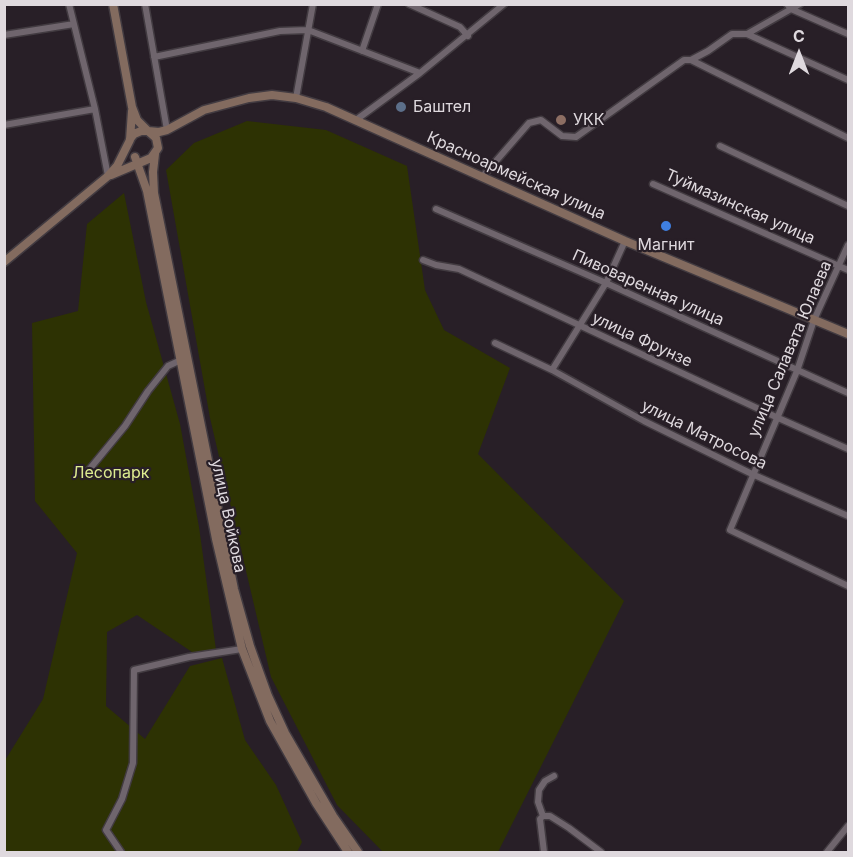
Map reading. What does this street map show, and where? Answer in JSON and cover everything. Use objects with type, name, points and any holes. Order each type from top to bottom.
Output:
[{"type":"main road","points":[[113,4],[132,107],[137,120],[156,138],[157,151]]},
{"type":"main road","name":"Красноармейская улица","points":[[167,130],[204,110],[249,98],[272,95],[296,98],[326,107],[625,241],[849,334]]},
{"type":"main road","points":[[132,107],[130,140],[131,152],[136,161]]},
{"type":"main road","points":[[4,262],[108,176],[117,166],[134,134],[141,130],[159,132],[167,130]]},
{"type":"main road","points":[[108,176],[157,151],[167,130]]},
{"type":"main road","name":"улица Войкова","points":[[157,151],[153,172],[154,193],[220,523],[234,589],[250,646],[268,696],[285,733],[333,816],[358,852]]},
{"type":"main road","name":"улица Войкова","points":[[136,161],[147,191],[216,538],[242,649],[270,721],[316,803],[348,852]]},
{"type":"street","points":[[69,4],[95,109],[108,176]]},
{"type":"street","points":[[145,4],[167,130]]},
{"type":"street","points":[[296,98],[313,4]]},
{"type":"street","points":[[362,51],[378,4]]},
{"type":"street","points":[[409,4],[460,27],[468,36]]},
{"type":"street","points":[[356,120],[468,36],[504,4]]},
{"type":"street","points":[[747,34],[789,7],[800,4]]},
{"type":"street","points":[[789,7],[849,34]]},
{"type":"street","points":[[4,35],[74,24]]},
{"type":"street","points":[[154,57],[280,31],[308,30],[420,73]]},
{"type":"street","points":[[691,60],[732,34],[747,34],[849,80]]},
{"type":"street","points":[[483,176],[529,123],[541,120],[562,136],[576,137],[684,60],[691,60],[849,138]]},
{"type":"street","points":[[4,125],[95,109]]},
{"type":"street","points":[[720,146],[849,206]]},
{"type":"street","name":"Туймазинская улица","points":[[653,184],[849,270]]},
{"type":"street","name":"Пивоваренная улица","points":[[436,209],[849,393]]},
{"type":"street","points":[[552,370],[606,283],[625,241]]},
{"type":"street","name":"улица Салавата Юлаева","points":[[849,245],[814,320],[797,371],[730,530],[849,586]]},
{"type":"street","name":"улица Фрунзе","points":[[423,260],[459,269],[849,449]]},
{"type":"street","name":"улица Матросова","points":[[495,343],[552,370],[644,421],[752,474],[849,516]]},
{"type":"street","points":[[88,471],[125,426],[168,366],[181,360]]},
{"type":"street","points":[[121,852],[106,830],[122,799],[134,763],[134,670],[189,657],[242,649]]},
{"type":"street","points":[[544,852],[542,817],[538,802],[539,790],[544,781],[554,776]]},
{"type":"street","points":[[542,817],[550,816],[601,852]]},
{"type":"street","points":[[827,852],[849,826]]},
{"type":"green space","points":[[247,121],[326,130],[407,166],[425,290],[444,330],[510,368],[478,454],[624,601],[498,852],[383,852],[337,805],[271,677],[210,418],[166,170],[194,143]]},
{"type":"green space","name":"Лесопарк","points":[[124,193],[146,302],[180,424],[199,527],[216,650],[195,654],[137,615],[107,632],[106,706],[145,739],[190,666],[222,658],[245,740],[276,785],[302,842],[297,852],[5,852],[4,762],[43,699],[77,553],[35,501],[32,323],[78,311],[87,224]]},
{"type":"place","name":"Баштел","points":[[401,107]]},
{"type":"place","name":"УКК","points":[[561,120]]},
{"type":"place","name":"Магнит","points":[[666,226]]}]
